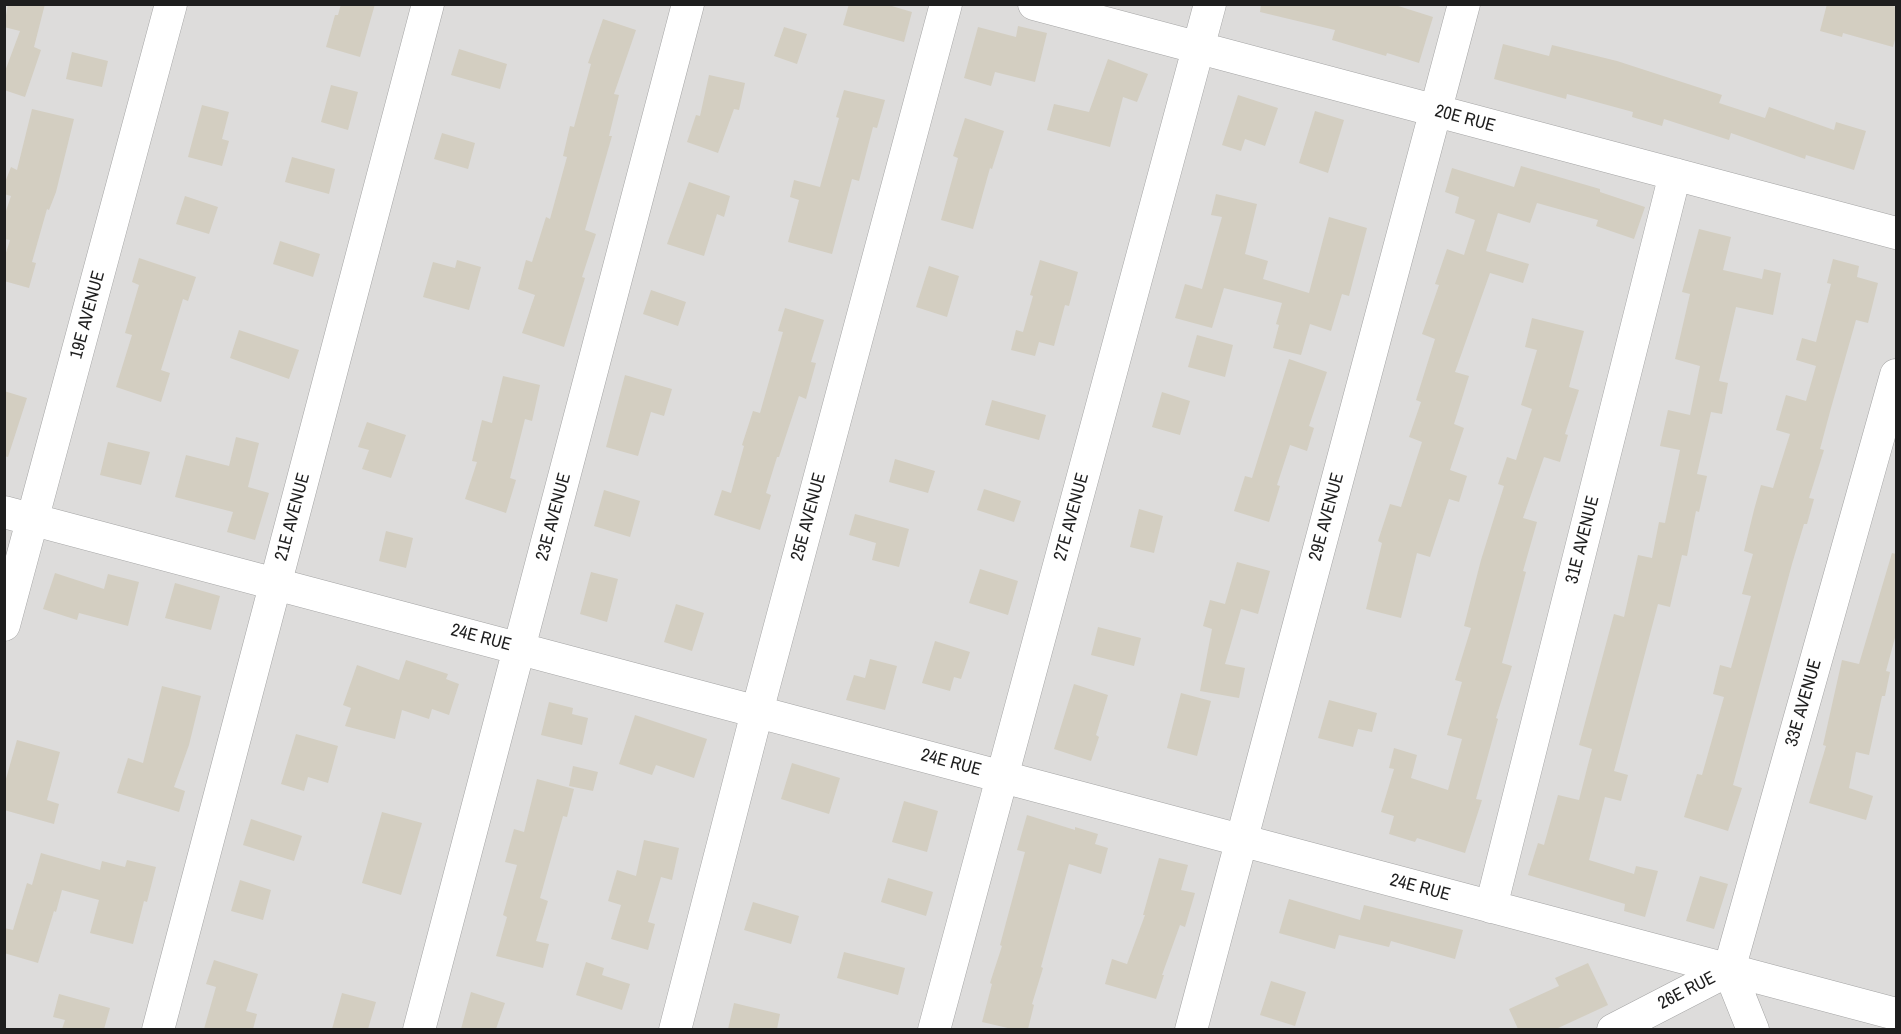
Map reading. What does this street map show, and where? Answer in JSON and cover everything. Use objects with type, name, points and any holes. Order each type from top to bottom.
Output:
[{"type":"street","name":"19E AVENUE","points":[[4,625],[19,516],[171,4]]},
{"type":"street","name":"21E AVENUE","points":[[158,1029],[428,4]]},
{"type":"street","name":"23E AVENUE","points":[[419,1029],[688,4]]},
{"type":"street","name":"25E AVENUE","points":[[675,1029],[946,4]]},
{"type":"street","name":"20E RUE","points":[[1034,4],[1896,233]]},
{"type":"street","name":"27E AVENUE","points":[[934,1029],[1210,4]]},
{"type":"street","name":"29E AVENUE","points":[[1191,1029],[1464,4]]},
{"type":"street","name":"31E AVENUE","points":[[1491,907],[1675,174]]},
{"type":"street","name":"33E AVENUE","points":[[1729,970],[1896,375]]},
{"type":"street","name":"24E RUE","points":[[19,516],[1896,1014]]},
{"type":"street","name":"26E RUE","points":[[1613,1029],[1729,970]]},
{"type":"street","points":[[1729,970],[1753,1029]]},
{"type":"shaded area","points":[[5,5],[1896,5],[1896,1029],[5,1029]]},
{"type":"building","points":[[8,4],[45,4],[34,47],[41,50],[25,97],[4,90],[4,74],[20,31],[4,27]]},
{"type":"building","points":[[341,4],[375,4],[360,57],[326,47],[335,15],[338,15]]},
{"type":"building","points":[[849,4],[885,4],[912,12],[904,42],[843,25]]},
{"type":"building","points":[[1261,4],[1392,4],[1433,17],[1419,63],[1332,40],[1335,30],[1260,12]]},
{"type":"building","points":[[1827,4],[1886,4],[1896,7],[1896,36],[1893,47],[1843,33],[1842,37],[1820,31]]},
{"type":"building","points":[[603,19],[636,30],[614,94],[619,95],[609,136],[612,136],[585,230],[596,234],[564,347],[522,333],[535,295],[518,289],[526,260],[532,262],[546,217],[550,219],[567,157],[563,156],[570,126],[574,127],[591,64],[588,63]]},
{"type":"building","points":[[1018,26],[1047,33],[1035,82],[995,72],[991,86],[964,78],[978,27],[1016,37]]},
{"type":"building","points":[[784,27],[807,34],[797,64],[774,56]]},
{"type":"building","points":[[1503,44],[1549,56],[1552,45],[1617,61],[1722,95],[1719,103],[1765,118],[1769,107],[1834,130],[1836,122],[1866,131],[1854,170],[1806,155],[1805,159],[1731,133],[1729,140],[1664,119],[1662,126],[1632,117],[1633,112],[1567,94],[1566,99],[1494,79]]},
{"type":"building","points":[[459,49],[507,64],[500,89],[451,75]]},
{"type":"building","points":[[72,52],[108,61],[102,87],[66,79]]},
{"type":"building","points":[[1108,59],[1148,74],[1137,102],[1123,97],[1110,147],[1047,130],[1054,104],[1089,112]]},
{"type":"building","points":[[709,75],[745,83],[739,110],[734,109],[718,153],[687,142],[696,115],[700,116]]},
{"type":"building","points":[[331,85],[358,92],[348,130],[321,122]]},
{"type":"building","points":[[844,90],[885,100],[877,128],[873,127],[859,181],[852,179],[832,254],[788,242],[799,200],[790,197],[794,180],[820,187],[839,118],[836,117]]},
{"type":"building","points":[[1238,95],[1278,108],[1265,146],[1245,139],[1241,151],[1222,145]]},
{"type":"building","points":[[202,105],[229,112],[222,139],[229,141],[222,166],[188,157]]},
{"type":"building","points":[[32,109],[74,119],[56,192],[49,210],[47,209],[32,262],[36,263],[29,288],[4,281],[4,259],[10,240],[4,239],[4,217],[11,196],[4,194],[4,185],[11,167],[17,170]]},
{"type":"building","points":[[1315,111],[1344,120],[1328,173],[1299,163]]},
{"type":"building","points":[[965,118],[1004,131],[992,169],[990,168],[973,229],[941,220],[958,158],[953,156]]},
{"type":"building","points":[[442,133],[475,143],[468,169],[434,159]]},
{"type":"building","points":[[292,157],[335,169],[329,194],[285,182]]},
{"type":"building","points":[[1521,166],[1600,189],[1600,192],[1645,207],[1634,239],[1596,226],[1598,220],[1537,203],[1530,223],[1498,213],[1486,251],[1529,264],[1523,283],[1490,273],[1455,372],[1469,376],[1454,424],[1464,428],[1450,470],[1467,476],[1459,502],[1449,499],[1430,557],[1417,553],[1401,618],[1366,609],[1382,543],[1378,541],[1390,504],[1401,507],[1422,442],[1409,437],[1421,402],[1416,400],[1435,339],[1422,334],[1439,285],[1435,284],[1447,249],[1464,255],[1475,220],[1455,213],[1459,197],[1445,192],[1452,168],[1514,187]]},
{"type":"building","points":[[689,182],[730,196],[724,217],[717,214],[704,256],[667,244]]},
{"type":"building","points":[[1216,194],[1257,204],[1245,254],[1268,261],[1263,279],[1309,293],[1329,217],[1367,228],[1349,296],[1342,294],[1331,331],[1310,324],[1301,355],[1273,348],[1282,303],[1224,288],[1212,328],[1175,318],[1185,284],[1202,289],[1222,217],[1211,215]]},
{"type":"building","points":[[185,196],[218,207],[209,234],[176,224]]},
{"type":"building","points":[[1699,229],[1731,237],[1723,270],[1762,279],[1764,269],[1781,273],[1773,315],[1736,307],[1719,381],[1728,383],[1722,414],[1711,412],[1697,474],[1707,476],[1699,512],[1696,511],[1687,556],[1682,555],[1670,607],[1658,604],[1614,771],[1628,775],[1621,801],[1605,797],[1589,860],[1634,874],[1636,866],[1658,871],[1645,917],[1624,911],[1625,904],[1528,875],[1538,843],[1544,845],[1558,795],[1579,800],[1592,749],[1579,745],[1614,614],[1624,617],[1638,555],[1652,558],[1659,522],[1665,523],[1680,450],[1660,446],[1668,410],[1690,415],[1700,366],[1675,359],[1690,294],[1682,292]]},
{"type":"building","points":[[280,241],[320,254],[313,277],[273,264]]},
{"type":"building","points":[[139,258],[196,277],[188,301],[183,299],[161,370],[170,373],[161,402],[116,387],[132,335],[125,333],[139,285],[132,282]]},
{"type":"building","points":[[1833,259],[1859,266],[1857,277],[1878,283],[1868,323],[1856,320],[1831,408],[1820,449],[1824,450],[1809,498],[1814,499],[1792,564],[1733,785],[1742,788],[1728,831],[1684,817],[1697,774],[1702,775],[1724,697],[1713,694],[1720,665],[1731,668],[1751,596],[1742,594],[1753,554],[1744,551],[1754,510],[1761,485],[1773,488],[1790,434],[1776,430],[1786,395],[1806,401],[1816,366],[1796,360],[1802,338],[1816,342],[1831,284],[1827,283]]},
{"type":"building","points":[[457,260],[481,267],[469,310],[423,297],[433,262],[455,268]]},
{"type":"building","points":[[1040,260],[1078,272],[1069,306],[1065,305],[1054,346],[1039,342],[1035,356],[1011,350],[1016,330],[1023,332]]},
{"type":"building","points":[[929,266],[959,276],[947,317],[916,307]]},
{"type":"building","points":[[651,290],[686,302],[678,326],[643,314]]},
{"type":"building","points":[[785,308],[824,320],[811,362],[816,363],[806,399],[799,396],[779,457],[777,457],[766,493],[771,495],[760,530],[714,515],[722,490],[731,493],[744,446],[742,445],[753,411],[760,413],[783,332],[778,331]]},
{"type":"building","points":[[1532,318],[1584,331],[1569,387],[1579,390],[1565,434],[1568,435],[1560,462],[1544,457],[1523,518],[1537,522],[1502,663],[1512,666],[1496,718],[1498,719],[1476,799],[1482,800],[1465,853],[1417,838],[1415,842],[1389,834],[1394,816],[1381,812],[1394,769],[1389,768],[1394,748],[1417,755],[1411,778],[1448,790],[1462,739],[1447,735],[1462,682],[1455,680],[1471,628],[1464,626],[1504,486],[1498,484],[1507,457],[1516,460],[1532,409],[1521,405],[1537,350],[1525,347]]},
{"type":"building","points":[[239,330],[299,350],[289,379],[230,358]]},
{"type":"building","points":[[1197,335],[1233,345],[1225,377],[1188,367]]},
{"type":"building","points":[[1289,359],[1327,372],[1309,426],[1314,428],[1307,451],[1290,445],[1277,485],[1280,486],[1269,522],[1234,511],[1245,476],[1252,478]]},
{"type":"building","points":[[625,375],[672,389],[664,416],[651,412],[638,456],[606,447]]},
{"type":"building","points":[[503,376],[540,385],[532,421],[525,419],[510,478],[516,480],[506,513],[465,499],[477,462],[472,461],[482,420],[492,423]]},
{"type":"building","points":[[4,391],[27,398],[8,457],[4,456]]},
{"type":"building","points":[[1162,392],[1190,401],[1180,435],[1152,427]]},
{"type":"building","points":[[992,400],[1046,415],[1039,440],[985,425]]},
{"type":"building","points":[[367,422],[406,435],[391,478],[362,469],[369,450],[358,447]]},
{"type":"building","points":[[236,437],[259,443],[248,487],[269,493],[255,540],[227,532],[233,512],[175,497],[186,455],[229,466]]},
{"type":"building","points":[[108,442],[150,452],[141,485],[100,475]]},
{"type":"building","points":[[895,459],[935,471],[928,493],[889,482]]},
{"type":"building","points":[[984,489],[1021,501],[1014,522],[977,510]]},
{"type":"building","points":[[604,490],[640,501],[630,537],[594,526]]},
{"type":"building","points":[[1139,509],[1163,516],[1154,553],[1130,547]]},
{"type":"building","points":[[855,514],[909,529],[899,567],[872,560],[876,543],[849,535]]},
{"type":"building","points":[[386,531],[413,538],[406,568],[379,561]]},
{"type":"building","points":[[1892,553],[1896,554],[1896,634],[1886,671],[1890,672],[1885,696],[1882,696],[1869,755],[1856,752],[1849,788],[1873,796],[1866,820],[1809,803],[1826,746],[1823,745],[1842,660],[1859,664]]},
{"type":"building","points":[[1237,562],[1270,571],[1258,614],[1241,609],[1225,664],[1245,668],[1239,698],[1200,691],[1212,629],[1203,626],[1210,600],[1225,604]]},
{"type":"building","points":[[980,569],[1018,581],[1008,615],[969,603]]},
{"type":"building","points":[[591,572],[618,579],[607,622],[580,614]]},
{"type":"building","points":[[55,573],[104,589],[108,574],[139,582],[128,626],[79,613],[77,620],[43,609]]},
{"type":"building","points":[[175,583],[220,596],[211,630],[165,618]]},
{"type":"building","points":[[676,604],[704,613],[692,651],[664,642]]},
{"type":"building","points":[[1098,627],[1141,638],[1134,666],[1091,655]]},
{"type":"building","points":[[935,641],[970,652],[961,679],[954,677],[950,691],[922,683]]},
{"type":"building","points":[[870,659],[897,666],[885,710],[846,700],[854,675],[865,678]]},
{"type":"building","points":[[406,660],[448,674],[446,679],[459,684],[449,715],[432,709],[429,719],[402,710],[395,739],[345,726],[351,708],[343,705],[357,665],[399,680]]},
{"type":"building","points":[[1074,684],[1108,695],[1091,761],[1054,749]]},
{"type":"building","points":[[162,686],[201,696],[189,745],[174,787],[185,791],[179,812],[117,793],[128,758],[143,763]]},
{"type":"building","points":[[1181,693],[1211,701],[1197,756],[1167,748]]},
{"type":"building","points":[[1329,700],[1377,713],[1372,732],[1358,729],[1353,747],[1318,738]]},
{"type":"building","points":[[549,702],[573,708],[572,714],[588,718],[582,745],[541,735]]},
{"type":"building","points":[[635,715],[707,739],[694,778],[656,765],[652,775],[619,764]]},
{"type":"building","points":[[296,734],[338,746],[328,783],[308,777],[304,791],[281,784]]},
{"type":"building","points":[[17,740],[60,752],[47,800],[59,804],[54,824],[4,810],[4,786]]},
{"type":"building","points":[[792,763],[840,778],[829,814],[781,799]]},
{"type":"building","points":[[573,766],[598,772],[593,791],[569,786]]},
{"type":"building","points":[[537,779],[574,789],[567,817],[563,816],[540,898],[548,901],[536,941],[549,944],[543,968],[496,956],[507,917],[503,915],[517,865],[505,862],[514,829],[524,832]]},
{"type":"building","points":[[904,801],[938,811],[927,852],[892,842]]},
{"type":"building","points":[[382,812],[422,823],[401,895],[362,883]]},
{"type":"building","points":[[1027,815],[1075,830],[1075,827],[1098,834],[1095,844],[1108,848],[1101,874],[1069,864],[1041,967],[1043,968],[1032,1004],[1034,1005],[1028,1029],[1012,1029],[982,1022],[992,984],[990,983],[1002,946],[1000,945],[1025,852],[1017,850]]},
{"type":"building","points":[[251,819],[302,836],[294,861],[243,845]]},
{"type":"building","points":[[644,840],[679,848],[672,880],[661,877],[648,922],[655,924],[648,950],[611,939],[621,905],[608,901],[617,870],[636,876]]},
{"type":"building","points":[[41,853],[100,870],[102,861],[125,867],[127,860],[156,867],[133,944],[90,933],[99,900],[62,890],[38,963],[4,953],[4,928],[13,930],[27,883],[32,885]]},
{"type":"building","points":[[1159,858],[1188,865],[1181,890],[1195,893],[1185,927],[1180,925],[1156,999],[1105,984],[1112,959],[1127,964],[1145,915],[1143,915]]},
{"type":"building","points":[[1700,876],[1728,884],[1714,929],[1686,921]]},
{"type":"building","points":[[888,878],[933,892],[926,916],[881,902]]},
{"type":"building","points":[[240,880],[271,890],[263,920],[231,911]]},
{"type":"building","points":[[1289,899],[1360,920],[1364,905],[1463,930],[1455,959],[1391,941],[1389,947],[1339,935],[1335,949],[1279,933]]},
{"type":"building","points":[[753,902],[799,916],[791,944],[744,930]]},
{"type":"building","points":[[844,952],[905,968],[898,995],[837,978]]},
{"type":"building","points":[[214,960],[258,974],[246,1011],[257,1014],[253,1029],[204,1029],[216,987],[206,984]]},
{"type":"building","points":[[586,962],[604,968],[602,975],[630,984],[622,1010],[576,995]]},
{"type":"building","points":[[1588,963],[1608,1005],[1556,1029],[1518,1029],[1509,1009],[1559,986],[1555,978]]},
{"type":"building","points":[[1271,981],[1306,992],[1295,1026],[1260,1015]]},
{"type":"building","points":[[471,992],[505,1003],[496,1029],[461,1029]]},
{"type":"building","points":[[342,993],[376,1002],[368,1029],[332,1029]]},
{"type":"building","points":[[59,994],[110,1008],[104,1029],[62,1029],[65,1020],[53,1017]]},
{"type":"building","points":[[734,1003],[780,1014],[777,1029],[728,1029]]}]
